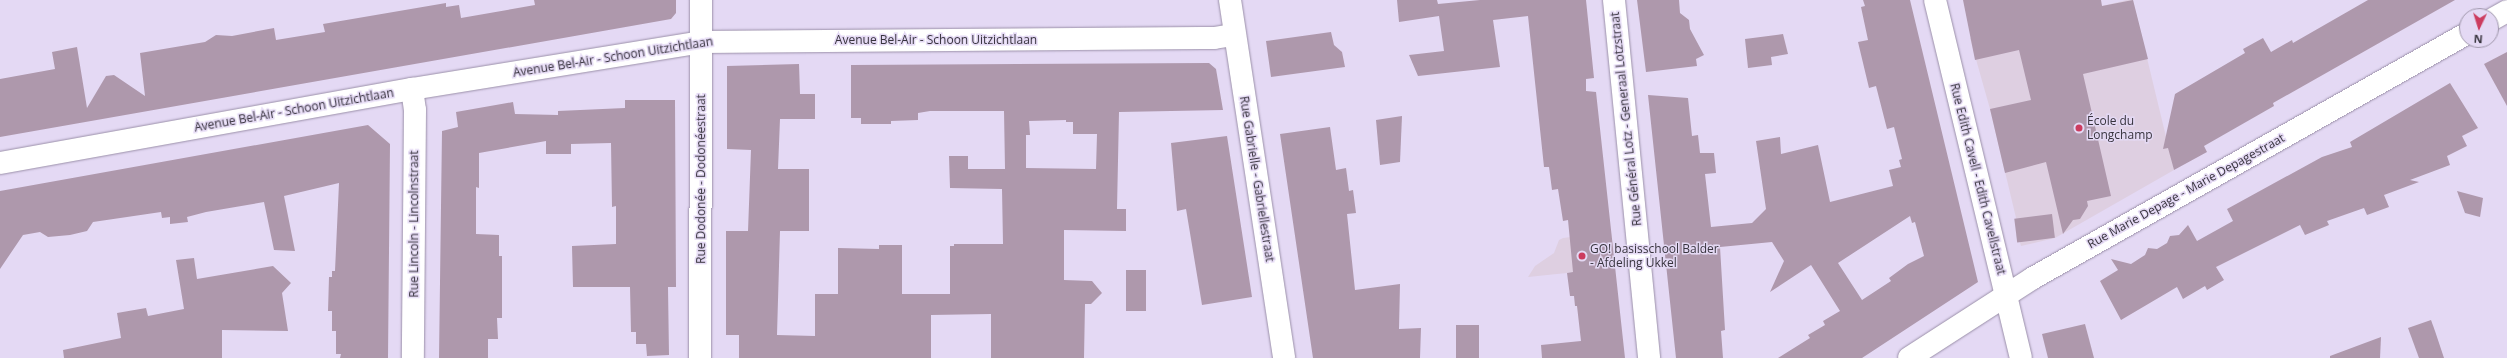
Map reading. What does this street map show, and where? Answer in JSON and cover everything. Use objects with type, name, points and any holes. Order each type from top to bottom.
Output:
[{"type":"street","name":"Rue Dodonée - Dodonéestraat","points":[[700,358],[701,0]]},
{"type":"street","name":"Rue Gabrielle - Gabriellestraat","points":[[1230,0],[1234,35],[1284,358]]},
{"type":"street","name":"Rue Général Lotz - Generaal Lotzstraat","points":[[1614,0],[1649,358]]},
{"type":"street","name":"Rue Edith Cavell - Edith Cavellstraat","points":[[1935,0],[2021,358]]},
{"type":"street","name":"Avenue Bel-Air - Schoon Uitzichtlaan","points":[[0,163],[412,89],[701,42],[1206,38],[1234,35]]},
{"type":"street","name":"Rue Marie Depage - Marie Depagestraat","points":[[1909,358],[2033,278],[2459,38]]},
{"type":"street","name":"Rue Lincoln - Lincolnstraat","points":[[412,89],[415,110],[413,358]]},
{"type":"shaded area","name":"École du Longchamp","points":[[2127,0],[2133,0],[2174,170],[2055,238],[2021,246],[2015,223],[2017,222],[1990,109],[1970,38]]},
{"type":"shaded area","name":"GO! basisschool Balder - Afdeling Ukkel","points":[[1611,232],[1615,268],[1528,277],[1535,266],[1554,253],[1559,240],[1563,238]]},
{"type":"building","points":[[534,0],[676,0],[676,13],[671,19],[0,137],[0,79],[55,69],[52,52],[77,47],[87,108],[106,76],[114,75],[145,96],[140,53],[205,42],[216,35],[232,36],[274,28],[276,40],[325,32],[323,24],[446,3],[446,7],[459,5],[461,18],[535,5]]},
{"type":"building","points":[[1397,0],[1437,0],[1438,4],[1480,0],[1586,0],[1594,78],[1586,79],[1586,91],[1596,92],[1625,358],[1542,358],[1541,345],[1581,341],[1577,306],[1575,306],[1574,296],[1570,296],[1567,273],[1573,272],[1568,220],[1563,221],[1558,189],[1552,190],[1549,167],[1544,167],[1528,16],[1493,20],[1500,67],[1418,76],[1409,55],[1444,51],[1439,16],[1399,22]]},
{"type":"building","points":[[1637,0],[1679,0],[1680,13],[1689,20],[1690,29],[1704,55],[1696,59],[1697,66],[1646,72]]},
{"type":"building","points":[[1863,0],[1910,0],[1978,282],[1862,358],[1778,358],[1810,338],[1808,335],[1825,325],[1823,321],[1840,311],[1811,265],[1770,292],[1784,261],[1772,242],[1720,247],[1725,330],[1721,331],[1723,358],[1676,358],[1648,95],[1688,98],[1692,136],[1698,135],[1700,153],[1714,153],[1716,173],[1705,174],[1711,227],[1752,223],[1766,209],[1756,141],[1780,137],[1781,154],[1818,145],[1830,202],[1893,186],[1889,170],[1901,167],[1899,160],[1902,159],[1894,127],[1887,129],[1876,86],[1869,88],[1858,42],[1868,40],[1861,7],[1865,6]],"holes":[[[1910,216],[1912,223],[1915,222],[1924,256],[1908,264],[1889,278],[1891,281],[1862,300],[1838,263]]]},
{"type":"building","points":[[1963,0],[2101,0],[2102,6],[2133,0],[2148,59],[2083,74],[2111,196],[2087,201],[2088,206],[2080,219],[2073,220],[2063,234],[2046,162],[2005,173],[1990,109],[2031,100],[2019,50],[1975,60]]},
{"type":"building","points":[[2368,0],[2455,0],[2273,103],[2274,106],[2204,146],[2207,152],[2174,170],[2168,148],[2163,149],[2175,94],[2245,53],[2243,49],[2263,38],[2271,52],[2292,40],[2293,43]]},
{"type":"building","points":[[1331,32],[1334,45],[1342,52],[1345,67],[1271,77],[1266,41]]},
{"type":"building","points":[[1783,34],[1788,54],[1771,57],[1772,65],[1748,68],[1745,39]]},
{"type":"building","points":[[2507,52],[2507,106],[2484,64]]},
{"type":"building","points":[[1209,63],[1216,69],[1223,110],[1119,112],[1117,209],[1126,209],[1126,231],[1064,230],[1064,280],[1092,281],[1102,293],[1091,304],[1085,304],[1084,358],[991,358],[991,314],[931,315],[931,358],[739,358],[739,335],[726,335],[726,231],[748,231],[751,150],[727,149],[727,66],[799,64],[800,94],[815,94],[815,119],[780,119],[778,169],[809,169],[809,231],[780,231],[777,335],[815,336],[815,294],[838,294],[838,248],[879,249],[879,245],[902,245],[902,294],[950,294],[950,246],[954,246],[954,244],[1003,244],[1002,189],[950,188],[949,156],[968,156],[968,169],[1005,169],[1004,111],[930,111],[918,113],[918,120],[891,121],[891,124],[861,124],[861,118],[851,118],[851,65]],"holes":[[[1066,120],[1066,122],[1073,122],[1073,134],[1097,134],[1096,169],[1026,168],[1026,135],[1030,135],[1029,121]]]},
{"type":"building","points":[[2450,83],[2478,128],[2462,136],[2467,146],[2447,156],[2450,165],[2410,180],[2419,182],[2384,195],[2389,207],[2367,215],[2364,208],[2327,221],[2329,225],[2305,235],[2300,225],[2216,267],[2224,280],[2207,290],[2205,286],[2183,299],[2177,287],[2121,320],[2100,281],[2118,270],[2111,259],[2131,264],[2145,255],[2148,248],[2157,249],[2167,243],[2170,236],[2179,235],[2188,225],[2197,241],[2233,221],[2227,209],[2322,157],[2352,147],[2350,142]]},
{"type":"building","points":[[625,100],[675,100],[676,287],[668,287],[669,355],[647,356],[646,344],[636,344],[636,332],[631,332],[630,287],[573,287],[572,246],[616,244],[616,206],[612,207],[611,143],[571,144],[571,154],[546,154],[546,141],[479,153],[479,188],[476,187],[476,234],[499,235],[499,256],[502,256],[502,318],[497,318],[498,339],[488,339],[488,358],[439,358],[442,131],[458,127],[456,112],[513,102],[515,114],[558,115],[558,111],[625,108]]},
{"type":"building","points":[[1402,116],[1400,162],[1380,165],[1376,120]]},
{"type":"building","points":[[368,125],[390,144],[388,358],[340,358],[341,354],[336,354],[336,331],[332,331],[332,311],[328,311],[329,277],[332,277],[332,271],[335,271],[339,183],[284,196],[295,251],[274,250],[264,202],[206,212],[187,217],[188,222],[170,224],[170,217],[162,218],[161,212],[93,222],[87,231],[70,235],[48,237],[40,232],[23,235],[0,269],[0,191]]},
{"type":"building","points":[[1330,127],[1336,170],[1346,168],[1349,191],[1353,190],[1356,213],[1347,214],[1355,290],[1400,284],[1399,329],[1421,328],[1420,358],[1313,358],[1280,134]]},
{"type":"building","points":[[1227,136],[1252,297],[1202,305],[1186,209],[1177,211],[1171,143]]},
{"type":"building","points":[[2457,191],[2483,198],[2480,217],[2465,213]]},
{"type":"building","points":[[2052,214],[2055,238],[2017,242],[2014,219]]},
{"type":"building","points":[[194,258],[197,279],[273,266],[291,283],[282,293],[288,331],[222,330],[222,358],[64,358],[63,350],[121,338],[117,313],[146,308],[148,316],[184,309],[176,260]]},
{"type":"building","points":[[1126,270],[1146,270],[1146,311],[1126,311]]},
{"type":"building","points":[[2431,320],[2444,358],[2419,358],[2408,328]]},
{"type":"building","points":[[2085,324],[2094,358],[2048,358],[2042,334]]},
{"type":"building","points":[[1456,325],[1479,325],[1479,358],[1456,358]]},
{"type":"building","points":[[2381,337],[2380,358],[2330,358],[2330,356]]},
{"type":"place","name":"École du Longchamp","points":[[2079,128]]},
{"type":"place","name":"GO! basisschool Balder - Afdeling Ukkel","points":[[1582,256]]}]
